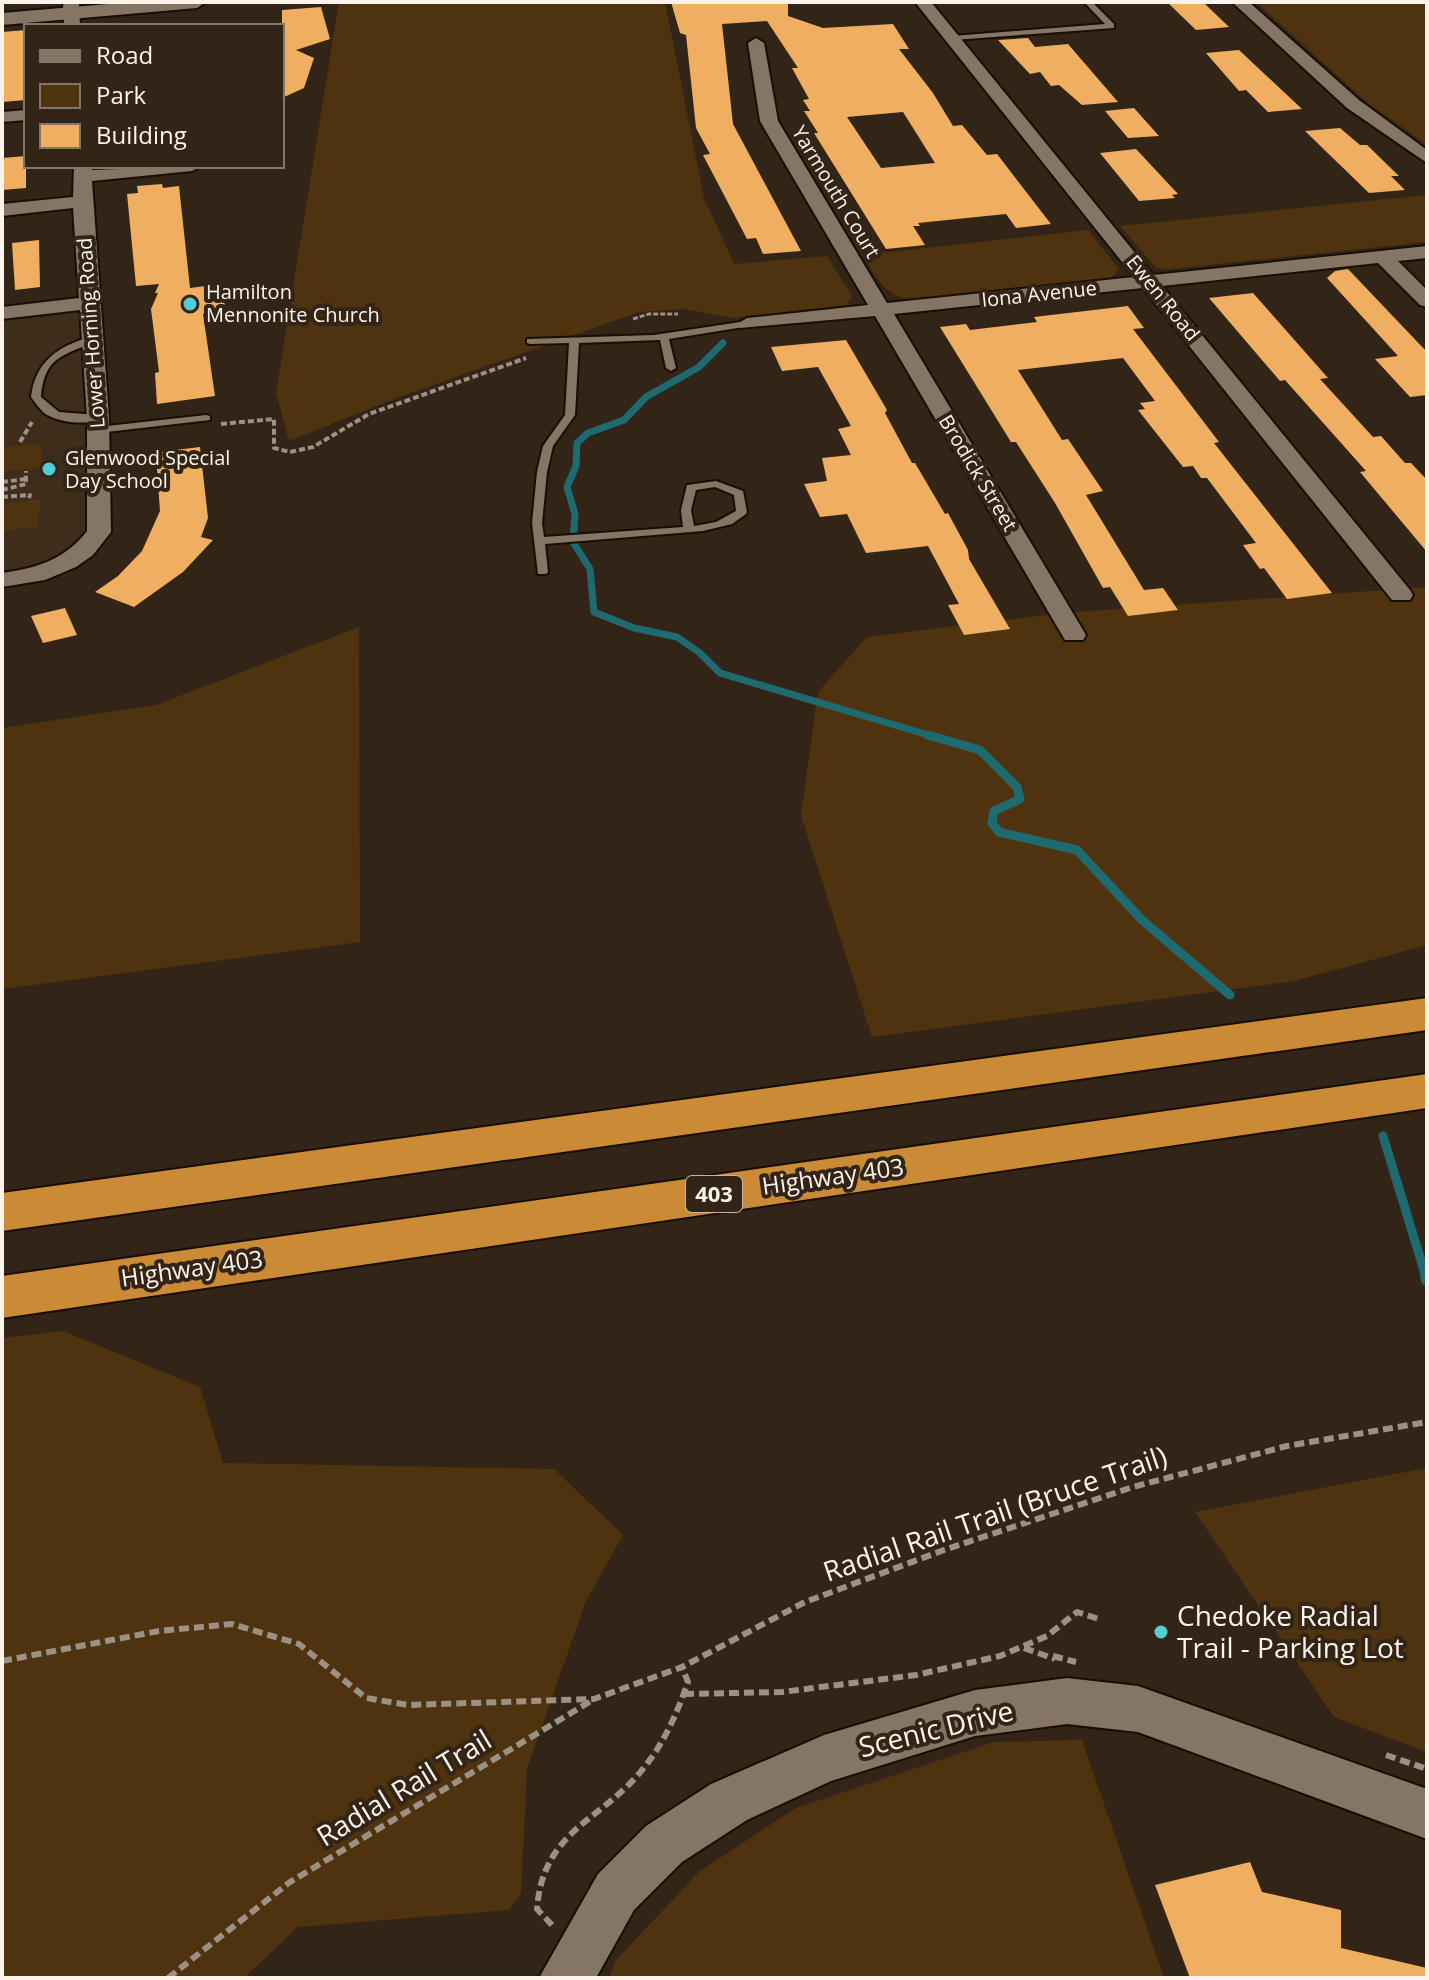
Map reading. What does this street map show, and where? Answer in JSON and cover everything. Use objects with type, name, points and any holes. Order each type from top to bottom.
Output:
[{"type":"highway","points":[[2,1212],[1427,1014]]},
{"type":"highway","name":"Highway 403","points":[[2,1297],[1427,1091]]},
{"type":"street","points":[[2,19],[197,2]]},
{"type":"street","name":"Ewen Road","points":[[923,2],[1401,595]]},
{"type":"street","points":[[1240,2],[1353,104],[1427,158]]},
{"type":"street","name":"Yarmouth Court","points":[[756,43],[769,121],[882,312]]},
{"type":"street","points":[[2,117],[24,115]]},
{"type":"street","points":[[83,171],[148,168]]},
{"type":"street","name":"Lower Horning Road","points":[[2,580],[37,575],[68,562],[85,550],[99,532],[98,424],[82,202],[83,171]]},
{"type":"street","points":[[2,210],[82,202]]},
{"type":"street","name":"Iona Avenue","points":[[747,324],[1427,252]]},
{"type":"street","points":[[1383,257],[1427,301]]},
{"type":"street","points":[[2,313],[89,303]]},
{"type":"street","name":"Brodick Street","points":[[882,312],[1074,635]]},
{"type":"street","name":"Scenic Drive","points":[[574,1962],[616,1892],[664,1844],[729,1802],[824,1759],[975,1713],[1067,1701],[1138,1709],[1427,1814]]},
{"type":"lane","points":[[953,38],[1111,26],[1088,2]]},
{"type":"lane","points":[[530,341],[664,337],[747,324]]},
{"type":"lane","points":[[664,337],[671,368]]},
{"type":"lane","points":[[93,339],[73,344],[40,370],[36,397],[43,409],[54,416],[98,424],[206,418]]},
{"type":"lane","points":[[542,572],[537,508],[548,446],[570,415],[574,340]]},
{"type":"lane","points":[[539,541],[689,530],[733,522],[742,512],[739,493],[716,484],[691,487],[686,510],[689,530]]},
{"type":"path","points":[[206,418],[215,425],[274,419],[274,448],[290,452],[313,447],[369,414],[649,314],[690,314]]},
{"type":"path","points":[[2,490],[26,484],[26,471]]},
{"type":"path","points":[[2,482],[26,479]]},
{"type":"path","points":[[2,497],[30,495],[29,498]]},
{"type":"path","name":"Radial Rail Trail (Bruce Trail)","points":[[682,1667],[805,1602],[944,1550],[1133,1487],[1287,1446],[1427,1422]]},
{"type":"path","points":[[684,1694],[782,1692],[916,1675],[1000,1656],[1047,1636],[1077,1612],[1102,1620]]},
{"type":"path","points":[[2,1661],[159,1631],[232,1624],[299,1644],[366,1698],[408,1705],[594,1699]]},
{"type":"path","points":[[1021,1647],[1053,1656],[1059,1671]]},
{"type":"path","points":[[574,1962],[552,1926],[537,1909],[539,1882],[552,1853],[645,1767],[670,1727],[684,1694],[688,1682],[682,1667]]},
{"type":"path","name":"Radial Rail Trail","points":[[168,1978],[290,1882],[594,1699],[682,1667]]},
{"type":"shaded area","name":"Glenwood Special Day School","points":[[87,304],[98,507],[83,549],[2,579],[2,314]]},
{"type":"green space","points":[[339,2],[665,2],[704,198],[734,264],[827,256],[852,296],[847,303],[850,305],[732,318],[685,309],[639,312],[391,400],[289,441],[276,393]]},
{"type":"green space","points":[[1256,2],[1427,2],[1427,145],[1368,103]]},
{"type":"green space","points":[[1427,195],[1427,242],[1170,269],[1156,268],[1120,226]]},
{"type":"green space","points":[[1088,230],[1119,269],[1111,278],[909,299],[887,289],[862,255]]},
{"type":"green space","points":[[41,444],[42,467],[2,472],[2,447]]},
{"type":"green space","points":[[41,499],[37,527],[3,531],[2,504]]},
{"type":"green space","points":[[1427,587],[1427,945],[1294,981],[872,1037],[801,815],[818,692],[867,637],[1062,613]]},
{"type":"green space","points":[[359,627],[360,942],[2,989],[2,728],[156,705]]},
{"type":"green space","points":[[63,1331],[200,1387],[223,1463],[554,1469],[623,1535],[586,1601],[527,1769],[521,1893],[509,1910],[298,1927],[244,1978],[2,1978],[2,1338]]},
{"type":"green space","points":[[1427,1468],[1427,1752],[1334,1717],[1195,1512]]},
{"type":"green space","points":[[1082,1740],[1164,1978],[609,1978],[616,1960],[700,1871],[796,1808],[994,1742]]},
{"type":"building","points":[[671,2],[788,2],[788,16],[823,28],[893,24],[909,49],[899,49],[933,93],[953,126],[962,125],[987,155],[997,154],[1051,224],[1016,228],[1006,214],[918,223],[920,226],[913,226],[925,245],[886,249],[814,133],[818,133],[804,111],[810,111],[803,100],[809,99],[792,68],[798,68],[767,21],[722,24],[733,124],[801,251],[763,254],[756,238],[747,239],[703,155],[710,154],[696,128],[686,35],[680,33]],"holes":[[[903,112],[935,163],[881,168],[847,117]]]},
{"type":"building","points":[[1167,2],[1203,2],[1229,27],[1196,30]]},
{"type":"building","points":[[321,7],[330,39],[296,50],[314,58],[304,88],[284,97],[284,24],[282,10]]},
{"type":"building","points":[[24,30],[24,100],[3,102],[2,32]]},
{"type":"building","points":[[1028,38],[1035,47],[1068,44],[1118,102],[1082,105],[1059,85],[1051,86],[1040,72],[1030,74],[998,40]]},
{"type":"building","points":[[1239,50],[1302,109],[1268,112],[1246,90],[1239,91],[1206,53]]},
{"type":"building","points":[[1134,108],[1159,136],[1128,138],[1105,111]]},
{"type":"building","points":[[1340,128],[1360,145],[1367,145],[1399,176],[1391,176],[1405,190],[1369,193],[1305,131]]},
{"type":"building","points":[[1136,149],[1178,194],[1172,195],[1175,198],[1139,201],[1100,153]]},
{"type":"building","points":[[24,156],[26,188],[2,190],[2,158]]},
{"type":"building","points":[[162,184],[163,188],[179,186],[190,288],[221,284],[226,312],[203,314],[215,396],[157,404],[155,373],[159,372],[151,309],[159,284],[136,286],[127,194],[138,193],[137,186]]},
{"type":"building","points":[[39,240],[40,287],[15,290],[12,243]]},
{"type":"building","points":[[1348,269],[1427,352],[1427,395],[1410,397],[1375,359],[1398,356],[1327,278],[1335,271]]},
{"type":"building","points":[[1253,293],[1328,378],[1320,379],[1373,437],[1381,436],[1405,463],[1411,463],[1427,480],[1427,552],[1360,472],[1366,471],[1285,380],[1280,381],[1209,298]]},
{"type":"building","points":[[1128,306],[1144,328],[1133,329],[1219,442],[1214,443],[1332,593],[1287,599],[1264,568],[1260,569],[1243,545],[1256,543],[1207,478],[1201,478],[1193,466],[1183,467],[1138,410],[1145,409],[1140,403],[1155,401],[1123,358],[1018,370],[1062,440],[1068,439],[1103,491],[1086,495],[1144,590],[1163,588],[1178,610],[1128,616],[1110,587],[1103,588],[1055,503],[1016,442],[1011,442],[940,327],[966,324],[970,330],[1037,322],[1034,317]]},
{"type":"building","points":[[846,340],[887,410],[885,413],[912,463],[915,463],[945,514],[948,513],[968,550],[969,559],[1010,629],[964,635],[948,605],[959,604],[928,546],[866,553],[847,514],[820,517],[804,484],[827,481],[822,458],[851,455],[838,429],[851,426],[818,367],[782,371],[771,347]]},
{"type":"building","points":[[200,447],[208,518],[201,537],[213,540],[183,572],[134,607],[95,592],[118,576],[142,551],[160,511],[156,455],[159,452]]},
{"type":"building","points":[[65,608],[77,635],[43,643],[31,616]]},
{"type":"building","points":[[1250,1862],[1262,1892],[1341,1910],[1341,1948],[1427,1968],[1426,1978],[1190,1978],[1155,1885]]},
{"type":"waterway","points":[[723,343],[699,367],[646,397],[624,420],[588,433],[577,443],[576,466],[567,487],[575,514],[573,542],[590,569],[594,612],[634,628],[677,637],[700,653],[720,673],[935,737]]},
{"type":"waterway","points":[[928,735],[980,750],[1017,787],[1020,799],[994,811],[992,823],[999,832],[1077,850],[1142,920],[1230,995]]},
{"type":"waterway","points":[[1383,1136],[1426,1277]]},
{"type":"waterway","points":[[1426,1275],[1427,1280]]},
{"type":"place","name":"Hamilton Mennonite Church","points":[[190,304]]},
{"type":"place","name":"Glenwood Special Day School","points":[[49,469]]},
{"type":"place","name":"Chedoke Radial Trail - Parking Lot","points":[[1161,1632]]}]
